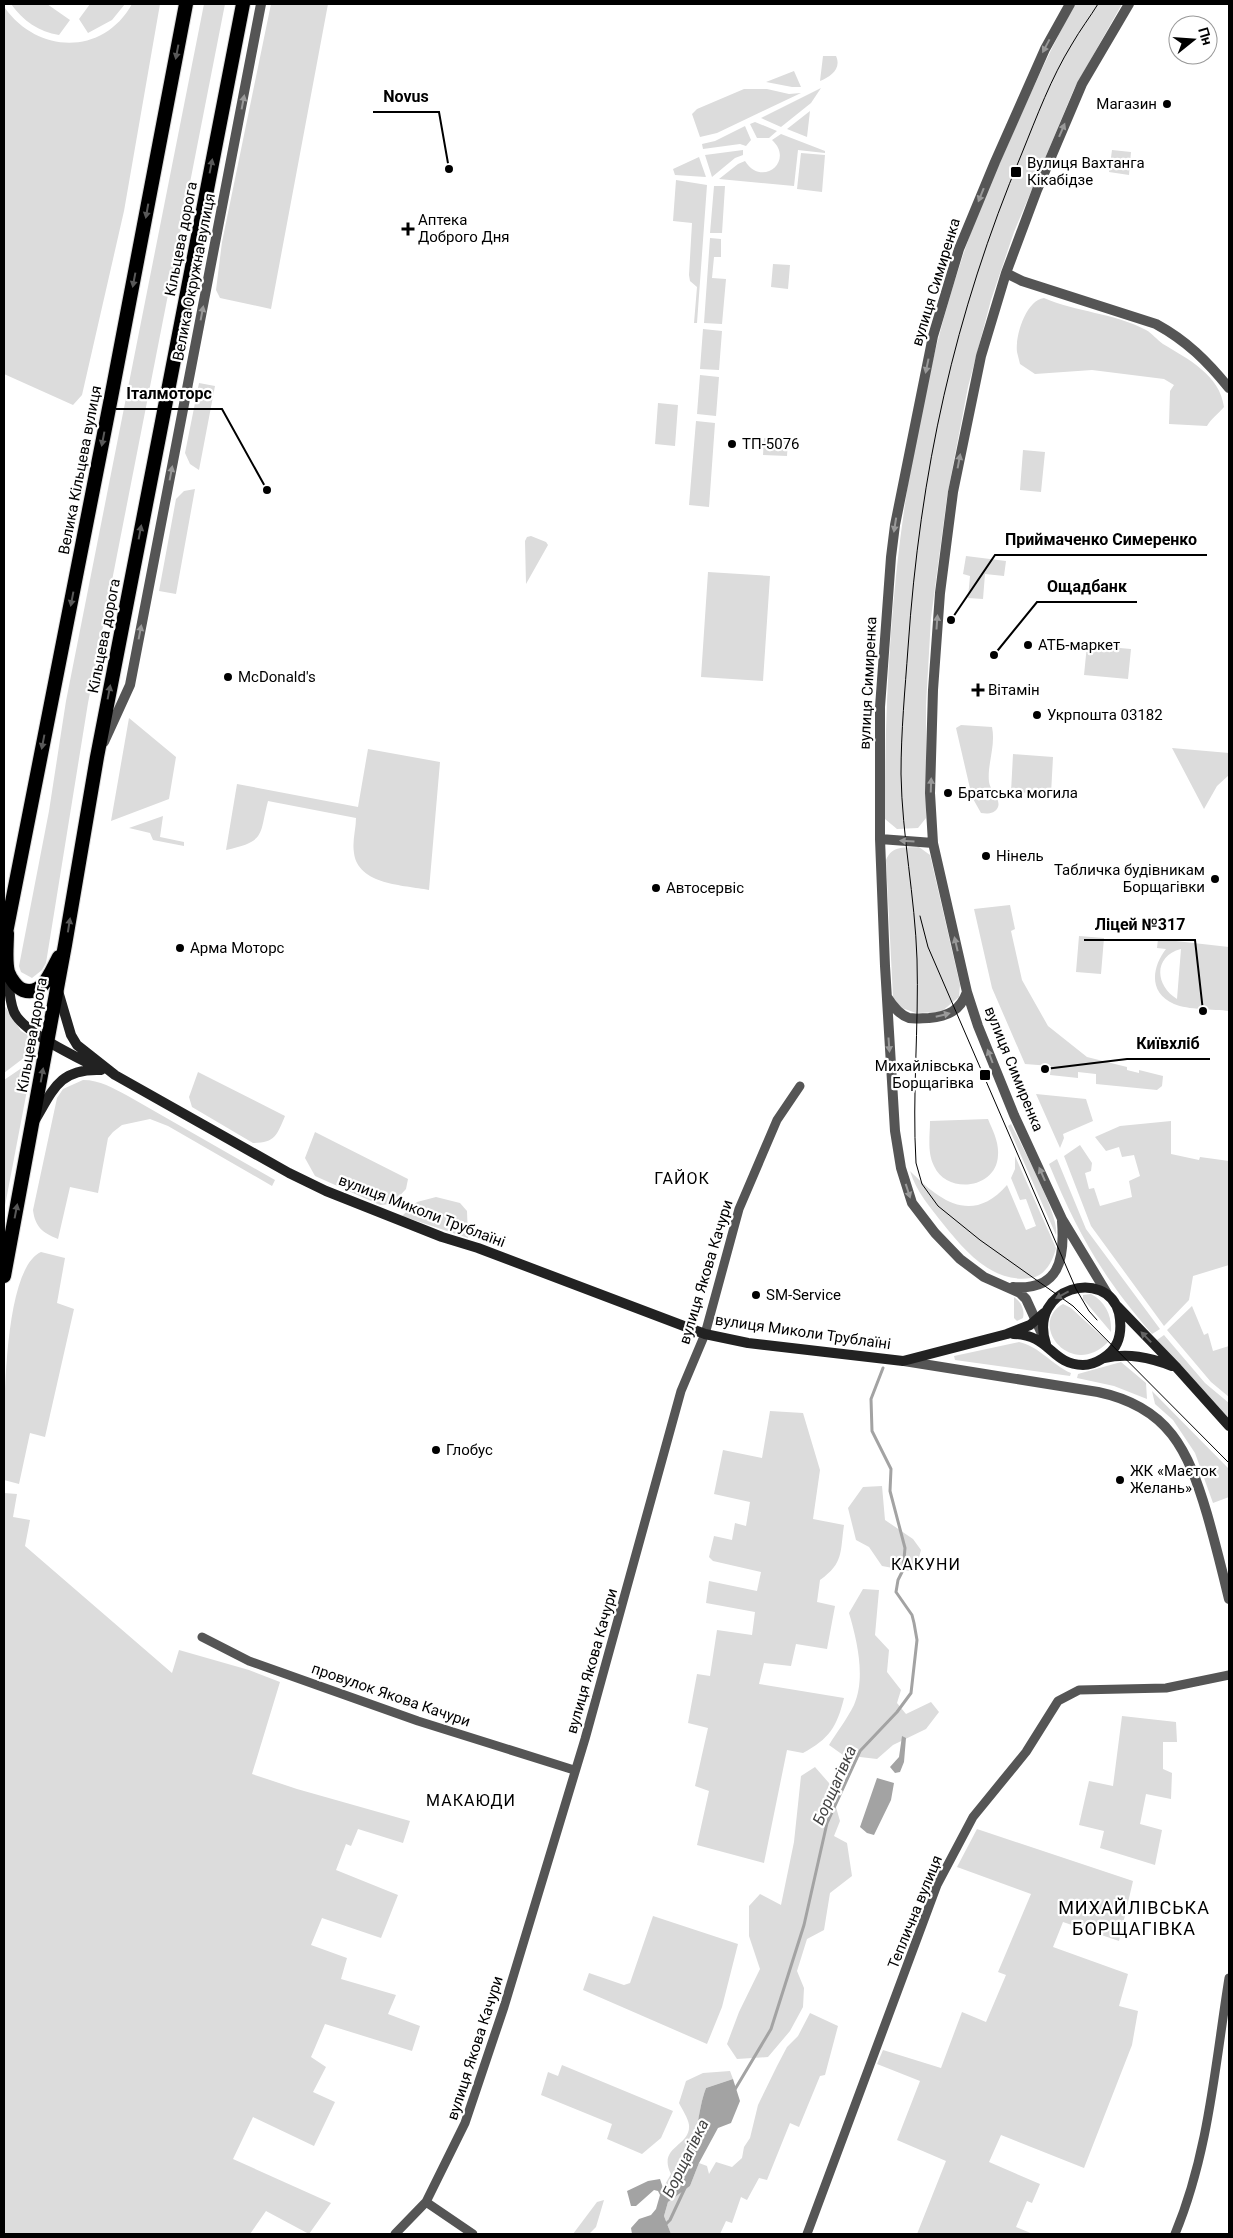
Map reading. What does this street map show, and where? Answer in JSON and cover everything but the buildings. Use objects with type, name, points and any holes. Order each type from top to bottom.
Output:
[{"type":"highway","name":"Велика Кільцева вулиця","points":[[8,973],[5,936],[186,4]]},
{"type":"highway","name":"Кільцева дорога","points":[[4,1276],[48,1041],[97,757],[242,4]]},
{"type":"highway","points":[[8,973],[18,988],[26,991],[37,991],[44,984],[65,945]]},
{"type":"main road","points":[[8,973],[10,999],[15,1014],[33,1034],[101,1070]]},
{"type":"main road","name":"вулиця Миколи Трублаїні","points":[[57,988],[71,1036],[77,1045],[114,1075]]},
{"type":"main road","name":"вулиця Миколи Трублаїні","points":[[33,1123],[58,1083],[66,1076],[84,1070],[101,1070],[114,1075],[289,1173],[326,1191],[442,1237],[478,1248],[705,1334],[748,1343],[903,1360]]},
{"type":"main road","points":[[903,1360],[1007,1334],[1035,1321],[1044,1313],[1053,1299],[1076,1288],[1095,1289],[1108,1295],[1229,1426]]},
{"type":"main road","points":[[1103,1358],[1112,1351],[1118,1341],[1120,1320],[1117,1306]]},
{"type":"main road","points":[[1044,1313],[1042,1334],[1046,1344]]},
{"type":"main road","points":[[1007,1334],[1033,1336],[1046,1344],[1062,1360],[1073,1364],[1084,1365],[1122,1354],[1157,1360],[1177,1368]]},
{"type":"street","name":"Велика Окружна вулиця","points":[[97,757],[130,685],[262,4]]},
{"type":"street","name":"вулиця Симиренка","points":[[1042,1334],[1026,1299],[1012,1287],[984,1277],[960,1259],[935,1233],[912,1203],[901,1168],[897,1144],[886,996],[880,839],[880,707],[891,557],[910,442],[933,336],[959,249],[987,179],[1045,49],[1070,4]]},
{"type":"street","name":"вулиця Симиренка","points":[[1108,1295],[1062,1219],[997,1073],[967,992],[933,842],[930,793],[933,690],[946,538],[953,492],[981,356],[1006,273],[1037,190],[1082,84],[1130,4]]},
{"type":"street","points":[[1006,273],[1022,281],[1156,324],[1177,335],[1198,352],[1229,388]]},
{"type":"street","points":[[880,839],[933,842]]},
{"type":"street","points":[[886,996],[902,1014],[910,1018],[921,1018],[950,1014],[962,1004],[967,992]]},
{"type":"street","name":"вулиця Якова Качури","points":[[395,2234],[426,2202],[466,2123],[504,2007],[585,1738],[680,1391],[705,1334],[739,1209],[777,1120],[800,1086]]},
{"type":"street","points":[[1012,1287],[1033,1288],[1049,1280],[1060,1264],[1064,1240],[1062,1219]]},
{"type":"street","name":"вулиця Миколи Трублаїні","points":[[903,1360],[1098,1392],[1121,1398],[1144,1408],[1164,1425],[1188,1460],[1202,1496],[1229,1599]]},
{"type":"street","name":"провулок Якова Качури","points":[[202,1637],[249,1661],[418,1721],[574,1770]]},
{"type":"street","name":"Теплична вулиця","points":[[807,2234],[937,1885],[973,1817],[1026,1752],[1058,1701],[1079,1690],[1166,1688],[1229,1675]]},
{"type":"street","points":[[1175,2234],[1184,2211],[1207,2130],[1229,1978]]},
{"type":"street","points":[[426,2202],[473,2234]]},
{"type":"shaded area","points":[[11,4],[47,4],[70,20],[59,35],[52,34],[32,25]]},
{"type":"shaded area","points":[[90,4],[125,4],[112,20],[88,33],[79,19]]},
{"type":"shaded area","points":[[132,4],[160,4],[124,211],[82,395],[73,405],[4,374],[4,9],[35,34],[52,41],[70,43],[88,40],[105,33],[120,21]]},
{"type":"shaded area","points":[[204,4],[225,4],[88,703],[46,963],[42,970],[32,978],[21,972],[19,966],[49,811],[66,701]]},
{"type":"shaded area","points":[[271,4],[328,4],[271,309],[220,298],[216,290],[222,242]]},
{"type":"shaded area","points":[[1075,4],[1122,4],[1074,89],[1014,232],[991,300],[968,387],[947,497],[931,618],[926,705],[926,818],[918,828],[897,829],[885,819],[889,669],[894,595],[914,448],[929,375],[948,303],[979,209],[1040,72]]},
{"type":"shaded area","points":[[823,56],[836,56],[837,65],[831,75],[820,81]]},
{"type":"shaded area","points":[[794,71],[801,87],[766,82]]},
{"type":"shaded area","points":[[821,88],[811,103],[781,127],[761,118]]},
{"type":"shaded area","points":[[744,89],[767,89],[789,94],[801,93],[717,133],[700,137],[692,114],[697,109]]},
{"type":"shaded area","points":[[810,111],[807,137],[787,129]]},
{"type":"shaded area","points":[[755,122],[777,131],[769,138],[757,138],[750,124]]},
{"type":"shaded area","points":[[745,126],[751,140],[746,146],[740,144],[703,149],[702,144],[715,141]]},
{"type":"shaded area","points":[[781,134],[825,151],[825,153],[798,150],[794,186],[719,179],[738,164],[745,161],[752,169],[760,172],[767,172],[774,168],[780,156],[778,148],[772,140]]},
{"type":"shaded area","points":[[743,150],[743,155],[735,158],[712,177],[705,155]]},
{"type":"shaded area","points":[[1112,150],[1131,152],[1129,175],[1109,172]]},
{"type":"shaded area","points":[[801,153],[825,155],[822,192],[797,189]]},
{"type":"shaded area","points":[[699,157],[706,177],[675,175],[673,169]]},
{"type":"shaded area","points":[[676,180],[707,185],[697,323],[694,323],[697,287],[690,281],[689,275],[692,223],[673,221]]},
{"type":"shaded area","points":[[714,186],[725,186],[722,233],[710,233]]},
{"type":"shaded area","points":[[710,238],[721,239],[721,257],[714,257],[712,278],[726,279],[722,324],[704,323]]},
{"type":"shaded area","points":[[773,264],[790,265],[788,289],[771,287]]},
{"type":"shaded area","points":[[1044,298],[1069,307],[1134,324],[1148,331],[1163,344],[1192,362],[1210,377],[1221,396],[1224,407],[1207,426],[1169,424],[1170,391],[1174,385],[1164,379],[1092,370],[1035,374],[1020,364],[1017,345],[1020,328],[1027,312],[1038,300]]},
{"type":"shaded area","points":[[703,329],[722,331],[719,370],[700,369]]},
{"type":"shaded area","points":[[700,375],[719,377],[716,416],[697,414]]},
{"type":"shaded area","points":[[199,383],[215,386],[199,470],[190,464],[185,453]]},
{"type":"shaded area","points":[[658,403],[678,405],[675,446],[655,444]]},
{"type":"shaded area","points":[[696,421],[715,423],[709,507],[689,505]]},
{"type":"shaded area","points":[[764,438],[788,440],[787,456],[763,455]]},
{"type":"shaded area","points":[[1023,450],[1045,452],[1041,492],[1020,490]]},
{"type":"shaded area","points":[[195,489],[176,594],[159,591],[176,499],[184,491]]},
{"type":"shaded area","points":[[531,536],[546,542],[548,545],[526,584],[525,541],[527,537]]},
{"type":"shaded area","points":[[966,556],[1006,561],[1004,576],[985,574],[983,599],[968,598],[970,576],[963,574]]},
{"type":"shaded area","points":[[708,572],[770,576],[763,681],[701,677]]},
{"type":"shaded area","points":[[1087,645],[1131,649],[1128,679],[1084,675]]},
{"type":"shaded area","points":[[129,718],[176,757],[169,799],[111,821]]},
{"type":"shaded area","points":[[961,725],[992,727],[993,741],[989,782],[999,804],[993,812],[981,813],[972,797],[956,728]]},
{"type":"shaded area","points":[[1172,748],[1229,753],[1229,775],[1217,786],[1204,809]]},
{"type":"shaded area","points":[[368,749],[440,762],[429,890],[384,882],[364,872],[357,864],[354,853],[353,844],[356,818],[268,801],[259,835],[248,843],[226,850],[237,784],[358,807]]},
{"type":"shaded area","points":[[1013,754],[1053,757],[1051,794],[1011,792]]},
{"type":"shaded area","points":[[163,816],[160,837],[184,842],[184,846],[153,840],[150,833],[129,828]]},
{"type":"shaded area","points":[[919,847],[930,855],[960,985],[959,997],[941,1012],[916,1013],[899,1007],[893,997],[886,860],[895,850]]},
{"type":"shaded area","points":[[1010,905],[1015,929],[1011,931],[1022,980],[1048,1026],[1087,1057],[1127,1067],[1127,1070],[1139,1073],[1139,1070],[1163,1076],[1162,1086],[1157,1090],[1096,1084],[1096,1074],[1078,1072],[1078,1078],[1050,1075],[1051,1066],[1025,1064],[992,988],[974,909]]},
{"type":"shaded area","points":[[1079,936],[1104,938],[1101,974],[1076,972]]},
{"type":"shaded area","points":[[1158,939],[1229,947],[1229,1011],[1186,1007],[1174,1004],[1166,999],[1156,987],[1155,979],[1158,964],[1166,949],[1157,948]],"holes":[[[1181,949],[1177,999],[1164,987],[1160,972],[1165,958]]]},
{"type":"shaded area","points":[[4,1005],[21,1031],[37,1041],[33,1057],[25,1057],[4,1073]]},
{"type":"shaded area","points":[[29,1063],[32,1064],[4,1211],[4,1080]]},
{"type":"shaded area","points":[[198,1072],[285,1116],[274,1137],[260,1143],[253,1143],[192,1107],[189,1097]]},
{"type":"shaded area","points":[[83,1080],[112,1087],[275,1180],[272,1186],[168,1126],[150,1119],[122,1125],[108,1138],[98,1193],[70,1187],[58,1239],[48,1234],[38,1225],[33,1210],[57,1098],[63,1089]]},
{"type":"shaded area","points":[[1036,1094],[1086,1099],[1093,1121],[1063,1134],[1064,1138],[1060,1148]]},
{"type":"shaded area","points":[[988,1119],[998,1146],[995,1166],[989,1175],[981,1181],[960,1184],[949,1181],[940,1175],[930,1155],[930,1121]]},
{"type":"shaded area","points":[[1171,1121],[1171,1154],[1199,1160],[1200,1157],[1229,1161],[1229,1265],[1193,1276],[1189,1300],[1164,1326],[1091,1226],[1064,1156],[1080,1145],[1092,1163],[1091,1171],[1085,1173],[1089,1189],[1094,1188],[1100,1206],[1132,1197],[1129,1181],[1140,1176],[1134,1155],[1122,1157],[1119,1147],[1106,1151],[1095,1137],[1120,1126]]},
{"type":"shaded area","points":[[1011,1124],[1046,1197],[1056,1226],[1056,1235],[1008,1126]]},
{"type":"shaded area","points":[[315,1132],[408,1179],[406,1189],[392,1204],[380,1205],[315,1176],[305,1158]]},
{"type":"shaded area","points":[[1015,1156],[1056,1248],[1048,1267],[1036,1277],[1031,1278],[1017,1279],[1004,1276],[981,1264],[952,1235],[929,1206],[916,1186],[910,1171],[921,1182],[945,1199],[969,1206],[981,1204],[994,1197],[1007,1185],[1026,1230],[1036,1226],[1026,1199],[1020,1200],[1011,1178],[1015,1169]]},
{"type":"shaded area","points":[[1057,1159],[1086,1229],[1160,1329],[1152,1334],[1105,1274],[1081,1233],[1049,1164]]},
{"type":"shaded area","points":[[436,1197],[460,1203],[467,1211],[468,1238],[402,1216],[417,1202]]},
{"type":"shaded area","points":[[41,1252],[65,1258],[57,1303],[74,1309],[45,1437],[30,1433],[19,1484],[4,1480],[7,1356],[11,1320],[18,1289],[28,1265]]},
{"type":"shaded area","points":[[1091,1294],[1101,1301],[1107,1310],[1111,1332],[1083,1299],[1083,1295]]},
{"type":"shaded area","points":[[1014,1297],[1019,1301],[1023,1309],[1023,1318],[1017,1321],[1014,1318]]},
{"type":"shaded area","points":[[1063,1304],[1071,1308],[1108,1342],[1094,1352],[1080,1355],[1068,1352],[1058,1345],[1052,1335],[1050,1324],[1053,1313]]},
{"type":"shaded area","points":[[1192,1306],[1204,1335],[1208,1333],[1213,1351],[1229,1346],[1229,1397],[1211,1382],[1167,1330]]},
{"type":"shaded area","points":[[1164,1335],[1205,1383],[1229,1403],[1229,1419],[1194,1383],[1157,1340]]},
{"type":"shaded area","points":[[1019,1342],[1039,1351],[1071,1373],[1070,1376],[955,1360],[954,1356]]},
{"type":"shaded area","points":[[1121,1362],[1146,1383],[1147,1399],[1114,1386],[1077,1378],[1078,1374]]},
{"type":"shaded area","points":[[1152,1391],[1229,1469],[1229,1497],[1213,1503],[1195,1453],[1173,1420],[1155,1404]]},
{"type":"shaded area","points":[[770,1411],[803,1413],[820,1470],[813,1519],[844,1525],[840,1556],[828,1574],[820,1580],[817,1602],[835,1606],[827,1649],[796,1644],[791,1666],[764,1663],[759,1684],[844,1698],[835,1724],[826,1737],[803,1753],[787,1750],[764,1863],[697,1845],[709,1791],[695,1786],[708,1728],[688,1723],[697,1674],[710,1676],[717,1630],[752,1635],[755,1612],[706,1603],[709,1581],[757,1591],[761,1572],[713,1561],[709,1557],[714,1536],[732,1540],[735,1523],[746,1526],[750,1502],[714,1494],[723,1450],[762,1458]]},
{"type":"shaded area","points":[[882,1486],[885,1520],[913,1539],[921,1550],[915,1572],[882,1566],[869,1547],[856,1540],[848,1508],[863,1487]]},
{"type":"shaded area","points":[[4,1493],[17,1494],[13,1517],[30,1520],[25,1546],[172,1673],[179,1650],[249,1670],[280,1682],[252,1774],[297,1789],[410,1821],[403,1843],[358,1829],[351,1846],[346,1844],[336,1870],[398,1895],[381,1938],[322,1918],[311,1945],[347,1958],[341,1979],[396,1995],[388,2014],[420,2026],[412,2051],[325,2024],[311,2057],[326,2067],[313,2092],[335,2102],[314,2146],[253,2117],[233,2159],[331,2203],[309,2234],[266,2211],[250,2234],[4,2234]]},
{"type":"shaded area","points":[[863,1589],[879,1590],[875,1635],[889,1650],[887,1672],[901,1690],[897,1703],[906,1714],[931,1702],[939,1712],[926,1729],[893,1745],[877,1759],[843,1755],[829,1745],[854,1705],[858,1694],[859,1659],[849,1613]]},
{"type":"shaded area","points":[[1122,1716],[1176,1722],[1177,1742],[1163,1742],[1163,1769],[1172,1773],[1171,1799],[1146,1794],[1140,1824],[1162,1830],[1155,1865],[1100,1848],[1104,1831],[1079,1825],[1089,1781],[1113,1786]]},
{"type":"shaded area","points":[[902,1736],[906,1738],[904,1762],[900,1772],[895,1773],[890,1767],[899,1757]]},
{"type":"shaded area","points":[[815,1767],[829,1783],[840,1821],[834,1836],[847,1843],[852,1876],[830,1893],[824,1930],[807,1939],[797,1971],[804,1988],[803,2007],[790,2031],[768,2057],[737,2059],[727,2044],[739,2012],[760,1969],[749,1936],[749,1906],[760,1894],[781,1905],[794,1842],[801,1776]]},
{"type":"shaded area","points":[[877,1778],[894,1783],[891,1800],[874,1835],[867,1833],[860,1827]]},
{"type":"shaded area","points":[[977,1829],[1133,1881],[1119,1941],[1063,1922],[1053,1947],[1128,1974],[1119,2006],[1138,2011],[1132,2045],[1084,2168],[1001,2135],[989,2162],[1040,2184],[1032,2203],[1027,2201],[1016,2227],[1033,2234],[917,2234],[946,2161],[897,2140],[920,2081],[877,2064],[883,2050],[941,2068],[962,2012],[986,2022],[1006,1975],[998,1972],[1031,1894],[957,1867]]},
{"type":"shaded area","points":[[653,1916],[738,1944],[722,2007],[707,2044],[583,1990],[589,1973],[624,1985],[630,1983]]},
{"type":"shaded area","points":[[810,2013],[838,2026],[825,2075],[820,2076],[799,2127],[790,2123],[767,2180],[759,2178],[747,2200],[741,2197],[732,2223],[726,2221],[720,2234],[671,2234],[664,2216],[668,2202],[690,2186],[699,2163],[707,2166],[709,2174],[716,2162],[732,2167],[742,2158],[744,2147],[750,2138],[758,2105],[787,2047],[798,2036]]},
{"type":"shaded area","points":[[562,2065],[673,2111],[661,2138],[642,2154],[607,2139],[612,2124],[541,2095],[548,2072],[558,2076]]},
{"type":"shaded area","points":[[730,2071],[733,2079],[706,2088],[693,2143],[671,2193],[663,2188],[671,2174],[668,2158],[671,2152],[685,2138],[689,2125],[679,2103],[686,2081],[703,2073]]},
{"type":"shaded area","points":[[733,2079],[740,2101],[731,2123],[718,2128],[699,2163],[690,2186],[668,2202],[664,2216],[671,2234],[632,2234],[631,2228],[639,2219],[651,2215],[656,2209],[660,2195],[658,2191],[654,2190],[636,2206],[631,2206],[627,2191],[648,2181],[660,2179],[663,2188],[671,2193],[693,2143],[706,2088]]},
{"type":"shaded area","points":[[604,2200],[596,2227],[589,2234],[573,2234],[597,2202]]},
{"type":"waterway","name":"Борщагівка","points":[[734,2091],[771,2029],[804,1925],[827,1823],[860,1751],[897,1712],[911,1693],[917,1640],[912,1615],[896,1592],[898,1580],[903,1570],[905,1548],[890,1491],[891,1469],[872,1431],[871,1399],[883,1368]]},
{"type":"waterway","name":"Борщагівка","points":[[664,2226],[670,2220],[685,2188]]},
{"type":"tram line","points":[[1098,4],[1057,70],[998,214],[977,274],[959,334],[944,395],[921,519],[908,648],[902,726],[901,774],[917,959],[916,1163],[922,1184],[938,1206],[980,1240],[1073,1306],[1229,1463]]},
{"type":"tram line","points":[[920,916],[928,947],[1076,1289],[1089,1311],[1097,1320]]},
{"type":"place","name":"Магазин","points":[[1167,104]]},
{"type":"place","name":"Novus","points":[[449,169]]},
{"type":"place","name":"Вулиця Вахтанга Кікабідзе","points":[[1016,172]]},
{"type":"place","name":"Аптека Доброго Дня","points":[[408,229]]},
{"type":"place","name":"ТП-5076","points":[[732,444]]},
{"type":"place","name":"Італмоторс","points":[[267,490]]},
{"type":"place","name":"Приймаченко Симеренко","points":[[951,620]]},
{"type":"place","name":"АТБ-маркет","points":[[1028,645]]},
{"type":"place","name":"Ощадбанк","points":[[994,655]]},
{"type":"place","name":"McDonald's","points":[[228,677]]},
{"type":"place","name":"Вітамін","points":[[978,690]]},
{"type":"place","name":"Укрпошта 03182","points":[[1037,715]]},
{"type":"place","name":"Братська могила","points":[[948,793]]},
{"type":"place","name":"Нінель","points":[[986,856]]},
{"type":"place","name":"Табличка будівникам Борщагівки","points":[[1215,879]]},
{"type":"place","name":"Автосервіс","points":[[656,888]]},
{"type":"place","name":"Арма Моторс","points":[[180,948]]},
{"type":"place","name":"Ліцей №317","points":[[1203,1011]]},
{"type":"place","name":"Київхліб","points":[[1045,1069]]},
{"type":"place","name":"Михайлівська Борщагівка","points":[[985,1075]]},
{"type":"place","name":"SM-Service","points":[[756,1295]]},
{"type":"place","name":"Глобус","points":[[436,1450]]},
{"type":"place","name":"ЖК «Маєток Желань»","points":[[1120,1480]]},
{"type":"district","name":"ГАЙОК","points":[[682,1178]]},
{"type":"district","name":"КАКУНИ","points":[[926,1564]]},
{"type":"district","name":"МАКАЮДИ","points":[[471,1800]]},
{"type":"district","name":"МИХАЙЛІВСЬКА БОРЩАГІВКА","points":[[1134,1918]]}]
